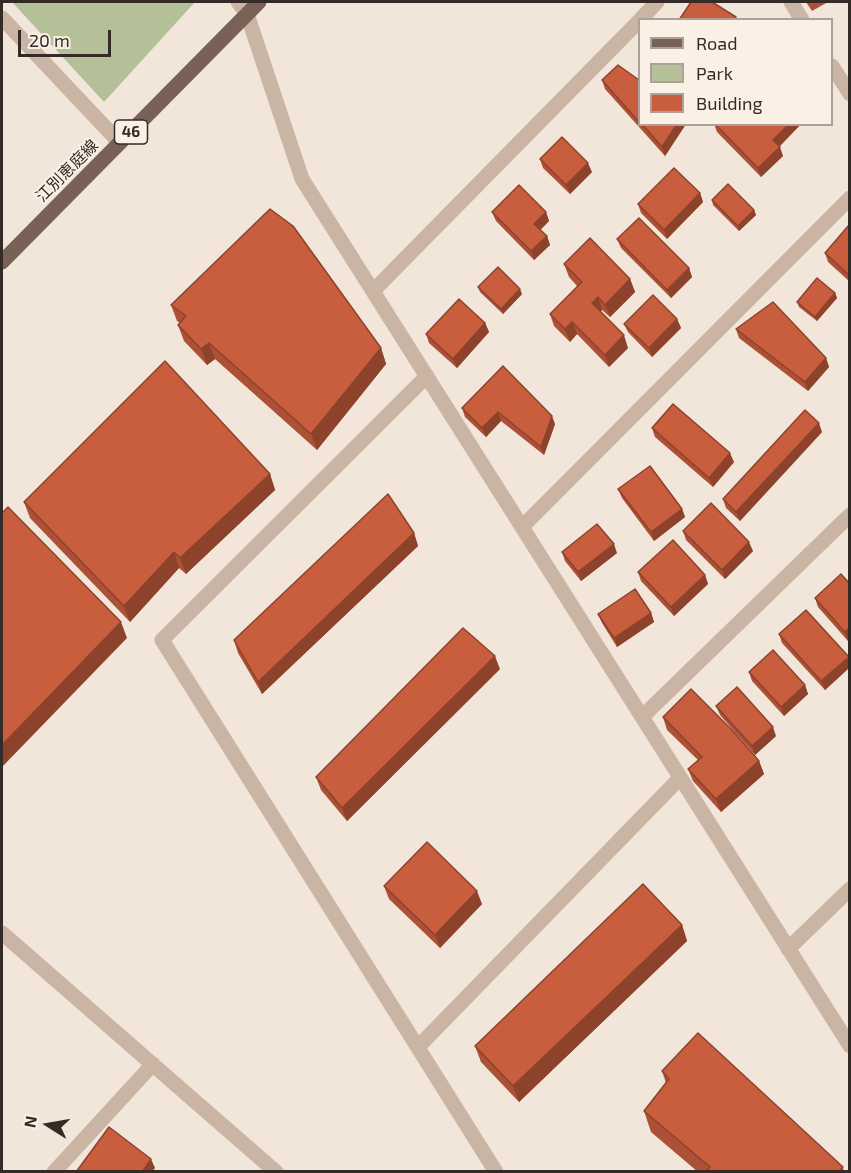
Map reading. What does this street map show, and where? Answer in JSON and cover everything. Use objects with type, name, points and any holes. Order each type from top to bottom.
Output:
[{"type":"main road","name":"江別恵庭線","points":[[2,262],[120,143],[242,8],[259,2]]},
{"type":"street","points":[[642,18],[657,2]]},
{"type":"street","points":[[791,2],[801,18]]},
{"type":"street","points":[[242,8],[302,179],[849,1046]]},
{"type":"street","points":[[2,18],[120,143]]},
{"type":"street","points":[[373,291],[638,22]]},
{"type":"street","points":[[833,69],[849,94]]},
{"type":"street","points":[[522,527],[849,198]]},
{"type":"street","points":[[427,376],[162,640],[496,1172]]},
{"type":"street","points":[[642,717],[849,515]]},
{"type":"street","points":[[418,1047],[680,778]]},
{"type":"street","points":[[788,949],[849,889]]},
{"type":"street","points":[[2,933],[276,1172]]},
{"type":"street","points":[[54,1172],[153,1064]]},
{"type":"green space","points":[[12,2],[195,2],[104,102]]},
{"type":"building","points":[[691,2],[712,2],[736,17],[735,18],[680,18]]},
{"type":"building","points":[[618,65],[638,79],[638,121],[602,80]]},
{"type":"building","points":[[644,126],[676,126],[662,147]]},
{"type":"building","points":[[717,126],[787,126],[773,140],[780,147],[758,168]]},
{"type":"building","points":[[562,137],[588,163],[566,185],[540,159]]},
{"type":"building","points":[[674,168],[700,193],[664,230],[638,204]]},
{"type":"building","points":[[728,184],[754,210],[738,226],[712,200]]},
{"type":"building","points":[[519,185],[546,212],[534,224],[547,236],[531,251],[492,212]]},
{"type":"building","points":[[270,209],[293,226],[381,348],[311,434],[209,343],[201,349],[178,325],[186,316],[171,305]]},
{"type":"building","points":[[639,218],[689,268],[667,290],[617,239]]},
{"type":"building","points":[[849,225],[849,275],[825,253]]},
{"type":"building","points":[[590,238],[630,279],[605,305],[598,297],[592,303],[624,335],[605,355],[572,322],[565,329],[550,314],[582,282],[564,264]]},
{"type":"building","points":[[498,267],[520,289],[501,309],[478,287]]},
{"type":"building","points":[[817,278],[835,293],[815,317],[797,302]]},
{"type":"building","points":[[653,295],[677,319],[649,348],[624,324]]},
{"type":"building","points":[[459,299],[485,323],[453,359],[426,334]]},
{"type":"building","points":[[773,302],[826,358],[805,382],[736,329]]},
{"type":"building","points":[[165,361],[270,474],[180,558],[174,552],[124,606],[24,502]]},
{"type":"building","points":[[503,366],[552,416],[541,447],[498,412],[482,428],[462,408]]},
{"type":"building","points":[[673,404],[730,453],[709,478],[652,428]]},
{"type":"building","points":[[805,410],[819,423],[736,512],[723,499]]},
{"type":"building","points":[[650,466],[682,509],[651,532],[618,489]]},
{"type":"building","points":[[388,494],[414,533],[258,682],[234,640]]},
{"type":"building","points":[[711,503],[749,542],[722,570],[683,531]]},
{"type":"building","points":[[8,507],[121,622],[2,745],[2,513]]},
{"type":"building","points":[[597,524],[614,544],[578,572],[562,552]]},
{"type":"building","points":[[673,540],[705,575],[671,607],[638,572]]},
{"type":"building","points":[[841,574],[849,583],[849,628],[845,632],[815,598]]},
{"type":"building","points":[[635,589],[651,613],[614,638],[598,614]]},
{"type":"building","points":[[806,610],[849,657],[821,681],[779,634]]},
{"type":"building","points":[[463,628],[495,656],[342,808],[316,777]]},
{"type":"building","points":[[773,650],[805,685],[781,707],[749,672]]},
{"type":"building","points":[[737,687],[773,727],[752,746],[716,706]]},
{"type":"building","points":[[691,689],[759,761],[716,799],[688,769],[702,757],[663,717]]},
{"type":"building","points":[[427,842],[477,891],[435,935],[384,886]]},
{"type":"building","points":[[643,884],[682,925],[513,1086],[475,1046]]},
{"type":"building","points":[[698,1033],[843,1167],[838,1172],[706,1172],[710,1167],[644,1111],[669,1079],[662,1071]]},
{"type":"building","points":[[109,1127],[151,1159],[142,1172],[76,1172]]}]
